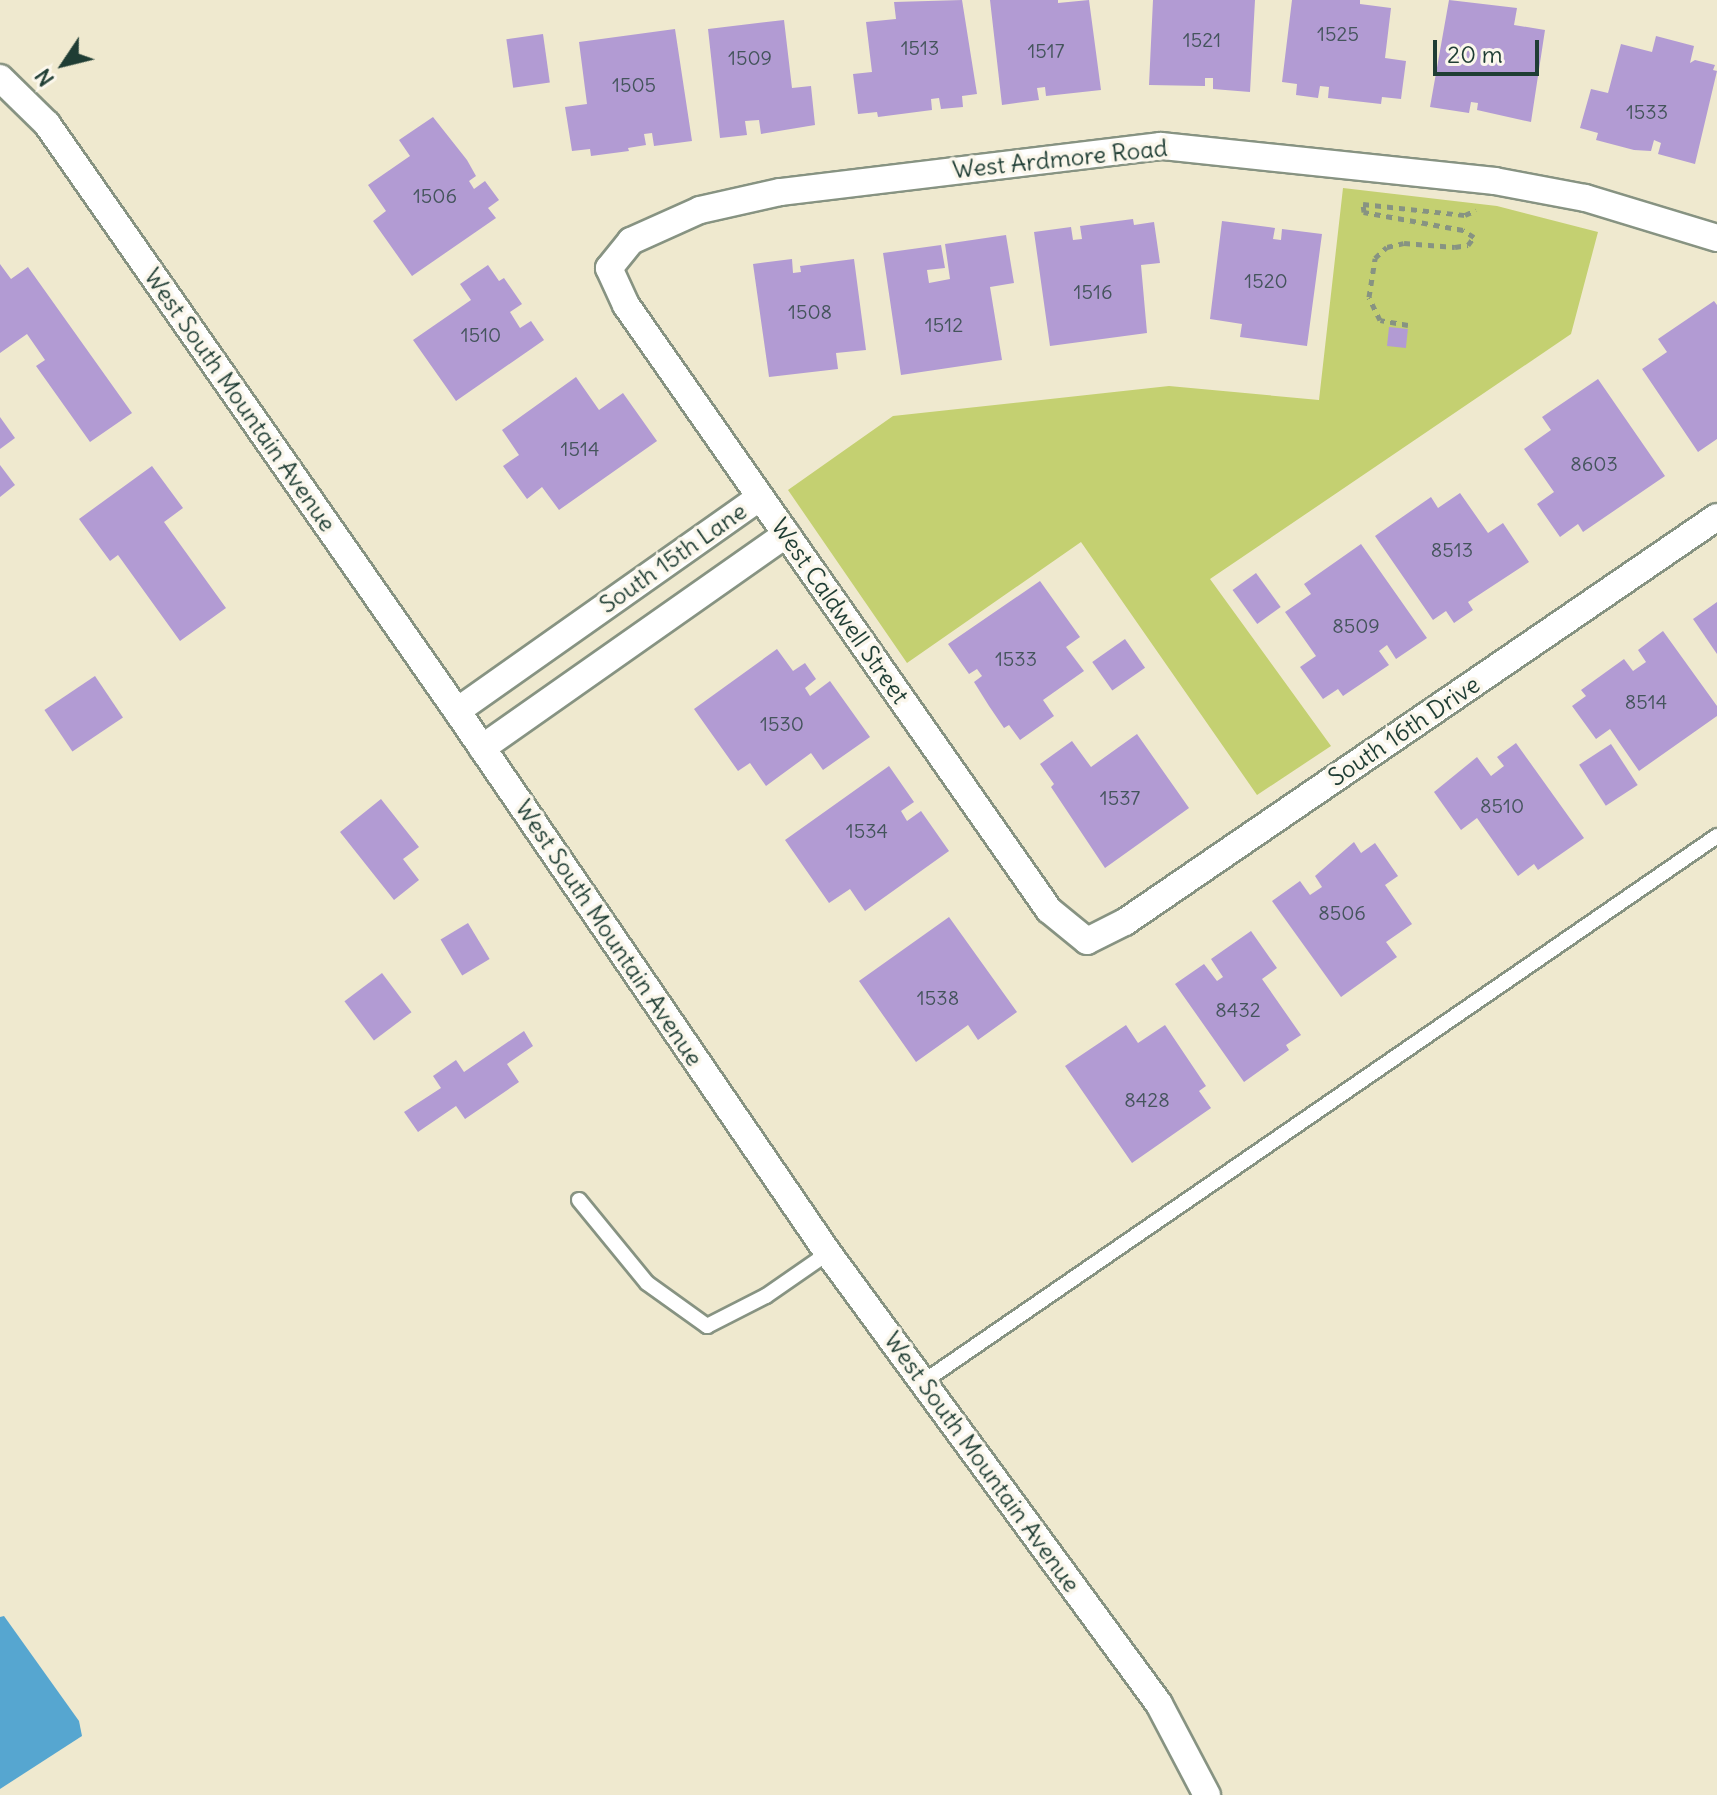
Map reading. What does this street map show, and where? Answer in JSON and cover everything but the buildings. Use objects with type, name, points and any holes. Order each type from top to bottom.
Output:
[{"type":"street","name":"West South Mountain Avenue","points":[[0,78],[47,124],[457,711],[828,1253],[1159,1704],[1207,1795]]},
{"type":"street","name":"West Ardmore Road","points":[[609,268],[631,241],[700,210],[780,192],[1126,148],[1201,149],[1495,181],[1585,198],[1717,238]]},
{"type":"street","name":"West Caldwell Street","points":[[609,268],[626,305],[1049,910],[1087,941]]},
{"type":"street","name":"South 15th Lane","points":[[457,711],[760,497]]},
{"type":"street","name":"South 16th Drive","points":[[1087,941],[1125,922],[1717,517]]},
{"type":"street","name":"South 15th Lane","points":[[482,748],[786,534]]},
{"type":"street","name":"South 15th Lane","points":[[587,619],[613,656]]},
{"type":"lane","points":[[923,1382],[1717,836]]},
{"type":"lane","points":[[579,1200],[647,1283],[707,1326],[766,1296],[828,1253]]},
{"type":"path","points":[[1408,325],[1380,320],[1369,297],[1375,258],[1387,247],[1404,243],[1455,247],[1468,245],[1474,237],[1463,230],[1364,212],[1363,204],[1465,215],[1486,207],[1495,181]]},
{"type":"green space","points":[[1343,188],[1497,206],[1598,232],[1571,334],[1210,579],[1331,746],[1257,795],[1081,542],[907,663],[788,490],[893,416],[1169,386],[1319,400]]},
{"type":"water","points":[[4,1616],[79,1721],[82,1736],[0,1789],[0,1617]]}]
